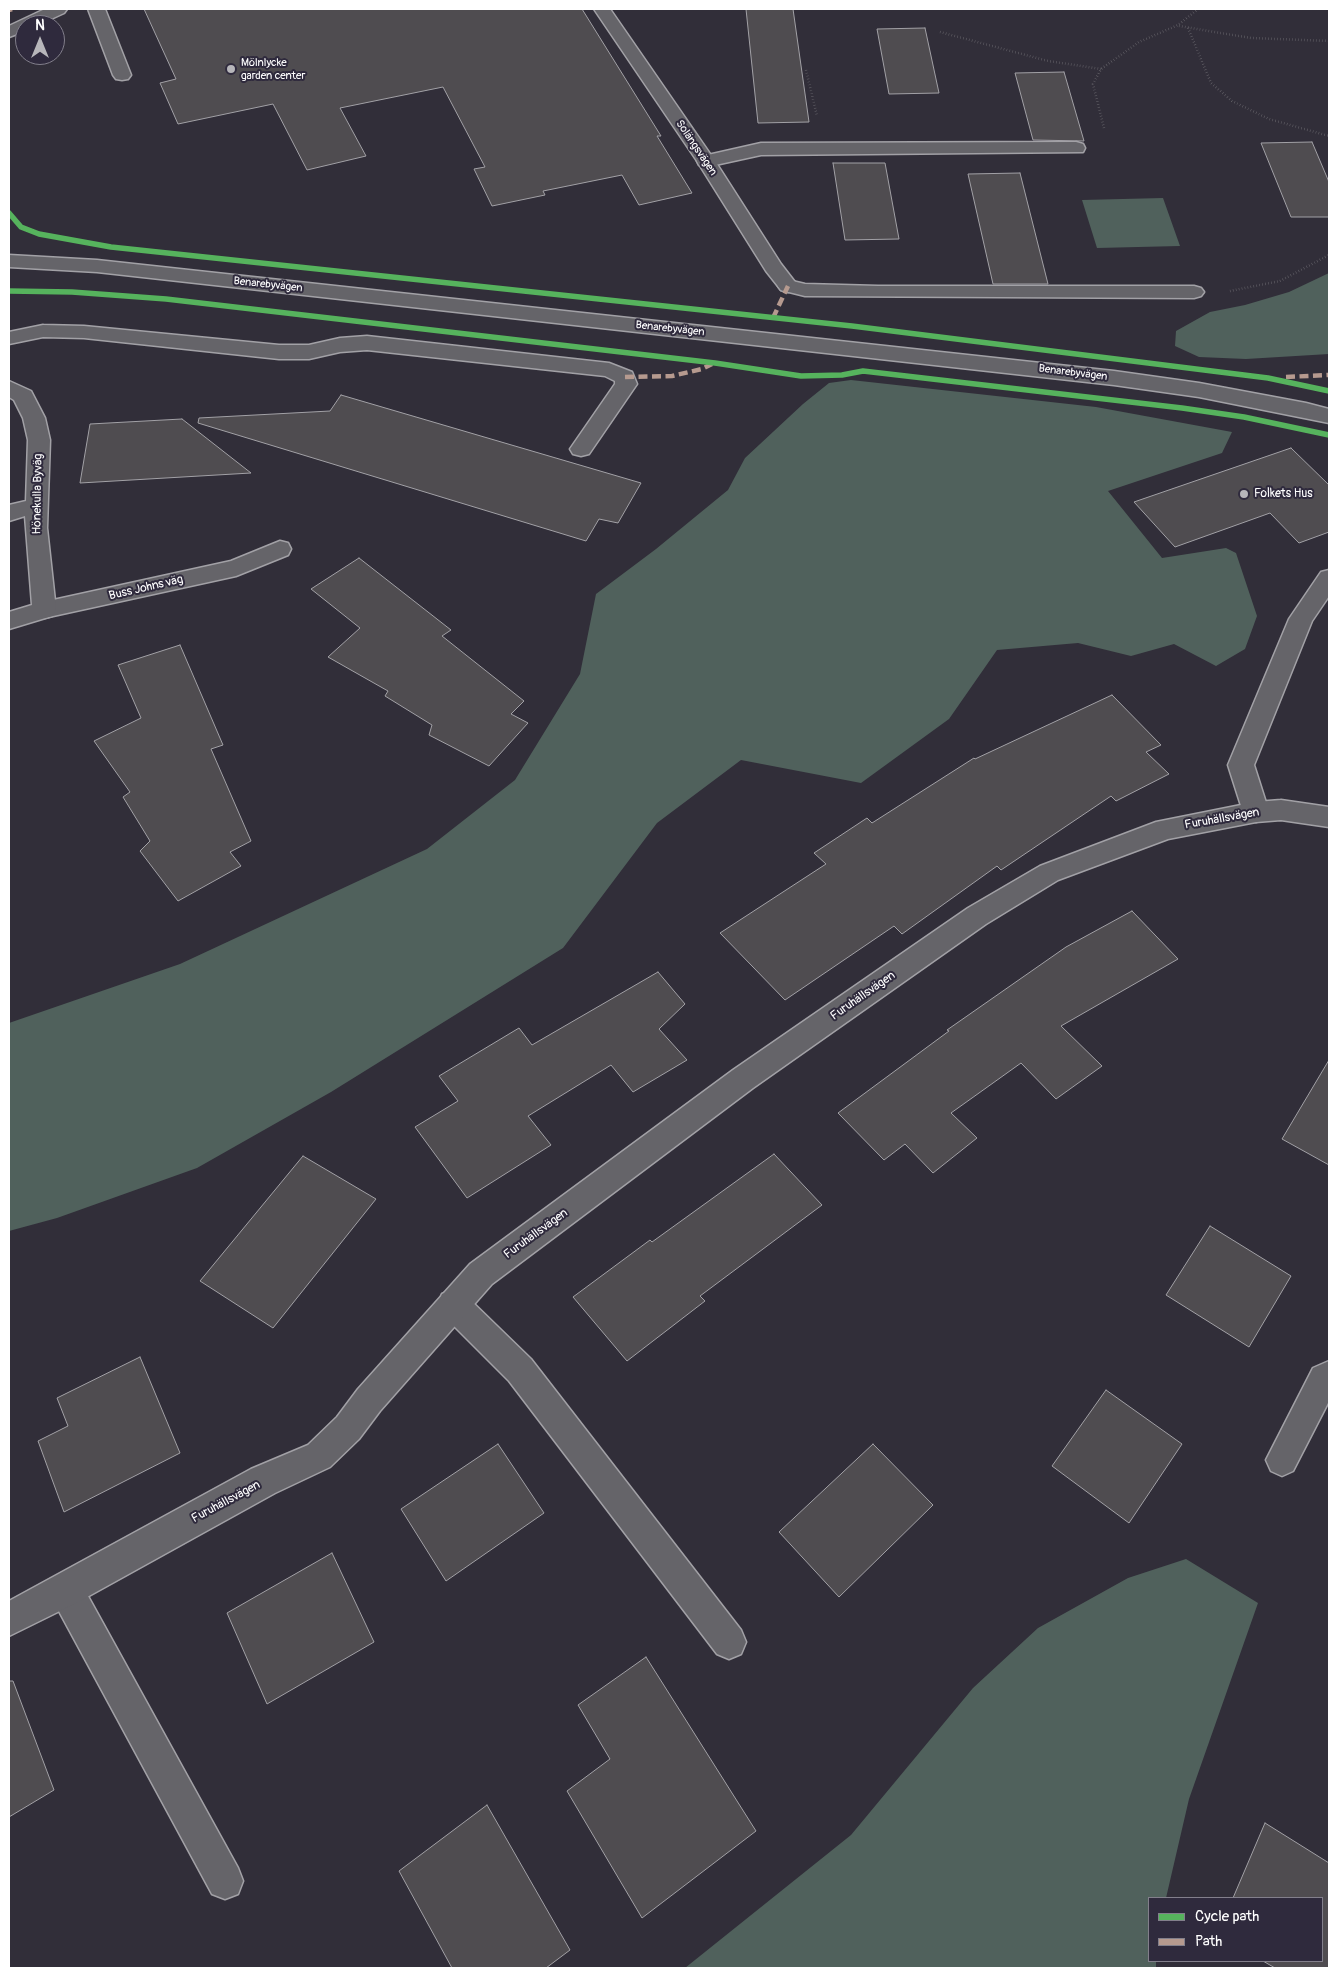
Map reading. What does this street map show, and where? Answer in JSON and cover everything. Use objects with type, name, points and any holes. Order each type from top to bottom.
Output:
[{"type":"street","points":[[9,32],[58,9]]},
{"type":"street","points":[[96,9],[122,75]]},
{"type":"street","name":"Solängsvägen","points":[[602,9],[706,161],[757,242],[788,286],[805,290],[922,293],[1194,292]]},
{"type":"street","points":[[706,161],[761,149],[1076,148]]},
{"type":"street","name":"Benarebyvägen","points":[[9,261],[157,273],[1114,378],[1199,390],[1329,416]]},
{"type":"street","points":[[9,338],[43,331],[84,332],[279,352],[309,352],[340,345],[367,343],[609,370],[625,377],[626,384],[581,449]]},
{"type":"street","name":"Hönekulla Byväg","points":[[9,388],[23,396],[34,418],[39,440],[35,506],[44,610]]},
{"type":"street","points":[[9,513],[35,506]]},
{"type":"street","name":"Buss Johns väg","points":[[9,620],[44,610],[236,568],[280,549]]},
{"type":"street","points":[[1256,812],[1241,765],[1301,619],[1329,578]]},
{"type":"street","name":"Furuhällsvägen","points":[[9,1618],[66,1590],[217,1506],[319,1456],[348,1428],[453,1304],[481,1274],[743,1079],[977,916],[1049,873],[1165,829],[1256,812],[1281,810],[1329,817]]},
{"type":"street","points":[[453,1304],[520,1370],[729,1642]]},
{"type":"street","points":[[1282,1460],[1324,1379],[1329,1376]]},
{"type":"street","points":[[66,1590],[225,1881]]},
{"type":"path","points":[[1076,148],[1099,146],[1106,135],[1093,84],[1101,69],[1139,42],[1178,26],[1198,9]]},
{"type":"path","points":[[1178,26],[1251,38],[1329,41]]},
{"type":"path","points":[[1188,28],[1211,83],[1232,101],[1269,119],[1329,136]]},
{"type":"path","points":[[940,32],[1048,61],[1101,69]]},
{"type":"path","points":[[806,70],[826,148]]},
{"type":"path","points":[[1194,292],[1233,291],[1280,281],[1329,255]]},
{"type":"shaded area","points":[[1163,198],[1180,246],[1097,248],[1082,200]]},
{"type":"shaded area","points":[[1329,273],[1329,354],[1246,359],[1199,357],[1175,346],[1176,331],[1210,312],[1245,305],[1289,292]]},
{"type":"shaded area","points":[[851,380],[1096,407],[1232,432],[1222,453],[1108,491],[1162,558],[1226,548],[1236,553],[1257,616],[1245,649],[1216,666],[1174,644],[1131,656],[1078,643],[997,650],[949,719],[861,783],[741,760],[657,823],[563,948],[331,1092],[197,1168],[57,1218],[9,1231],[9,1023],[180,964],[427,849],[515,780],[580,674],[596,594],[656,549],[728,490],[745,458],[803,404],[829,383]]},
{"type":"shaded area","points":[[1186,1559],[1258,1603],[1189,1799],[1166,1897],[1148,1897],[1148,1962],[1156,1962],[1156,1968],[685,1968],[851,1835],[973,1688],[1038,1628],[1128,1578]]},
{"type":"building","points":[[144,9],[582,9],[661,136],[657,136],[692,193],[639,205],[622,175],[543,191],[545,195],[492,206],[474,169],[485,167],[443,87],[340,108],[366,156],[307,170],[273,104],[178,124],[160,83],[176,79]]},
{"type":"building","points":[[746,9],[793,9],[809,122],[758,123]]},
{"type":"building","points":[[925,28],[939,93],[889,94],[877,29]]},
{"type":"building","points":[[1064,72],[1084,141],[1033,140],[1015,73]]},
{"type":"building","points":[[1312,142],[1329,182],[1329,217],[1291,217],[1261,143]]},
{"type":"building","points":[[833,163],[885,163],[899,239],[845,240]]},
{"type":"building","points":[[1020,173],[1048,284],[993,284],[968,174]]},
{"type":"building","points":[[341,395],[641,483],[618,523],[599,519],[586,541],[198,423],[199,418],[330,411]]},
{"type":"building","points":[[182,419],[251,473],[80,483],[90,424]]},
{"type":"building","name":"Folkets Hus","points":[[1291,448],[1329,485],[1329,532],[1299,543],[1270,513],[1175,547],[1134,502]]},
{"type":"building","points":[[359,558],[451,630],[442,636],[524,701],[511,714],[528,723],[489,766],[429,735],[432,725],[385,696],[388,691],[328,657],[360,628],[311,589]]},
{"type":"building","points":[[180,645],[223,745],[211,749],[251,841],[230,852],[241,866],[178,901],[140,851],[150,841],[123,797],[130,792],[94,741],[141,718],[118,665]]},
{"type":"building","points":[[1112,695],[1161,745],[1146,752],[1169,774],[1116,801],[1111,796],[1001,870],[997,866],[902,934],[894,926],[785,1000],[720,933],[826,864],[814,853],[867,818],[872,823],[974,758]]},
{"type":"building","points":[[1132,911],[1178,959],[1061,1026],[1102,1066],[1056,1099],[1021,1063],[951,1113],[977,1138],[933,1173],[905,1144],[884,1160],[838,1113],[949,1031],[947,1030],[1066,947]]},
{"type":"building","points":[[658,972],[685,1004],[659,1029],[687,1060],[633,1092],[611,1065],[528,1116],[551,1145],[467,1198],[415,1127],[458,1101],[439,1076],[519,1028],[532,1045]]},
{"type":"building","points":[[1329,1060],[1329,1165],[1282,1139]]},
{"type":"building","points":[[774,1154],[822,1205],[700,1296],[705,1301],[627,1361],[573,1297],[650,1240],[652,1242]]},
{"type":"building","points":[[303,1156],[376,1199],[273,1328],[200,1281]]},
{"type":"building","points":[[1210,1226],[1291,1276],[1249,1347],[1166,1295]]},
{"type":"building","points":[[140,1357],[180,1453],[64,1512],[38,1441],[68,1426],[57,1398]]},
{"type":"building","points":[[1106,1390],[1182,1444],[1129,1523],[1052,1466]]},
{"type":"building","points":[[498,1444],[544,1513],[446,1581],[401,1509]]},
{"type":"building","points":[[873,1444],[933,1505],[839,1597],[779,1532]]},
{"type":"building","points":[[332,1553],[374,1642],[267,1704],[227,1613]]},
{"type":"building","points":[[646,1657],[756,1831],[642,1918],[567,1791],[610,1759],[578,1705]]},
{"type":"building","points":[[9,1681],[13,1681],[54,1790],[9,1817]]},
{"type":"building","points":[[487,1805],[570,1950],[546,1968],[452,1968],[399,1871]]},
{"type":"building","points":[[1265,1823],[1329,1863],[1329,1968],[1275,1968],[1265,1962],[1323,1962],[1323,1897],[1233,1897]]},
{"type":"marked path","points":[[773,318],[788,286]]},
{"type":"marked path","points":[[625,377],[672,376],[702,369],[712,364]]},
{"type":"marked path","points":[[1286,377],[1329,375]]},
{"type":"cycle path","points":[[9,213],[21,227],[39,234],[111,247],[852,326],[1268,378],[1329,391]]},
{"type":"cycle path","points":[[9,291],[72,292],[166,299],[715,363],[801,376],[842,375],[863,371],[1182,408],[1244,417],[1329,435]]},
{"type":"place","name":"Mölnlycke garden center","points":[[231,69]]},
{"type":"place","name":"Folkets Hus","points":[[1244,494]]}]
